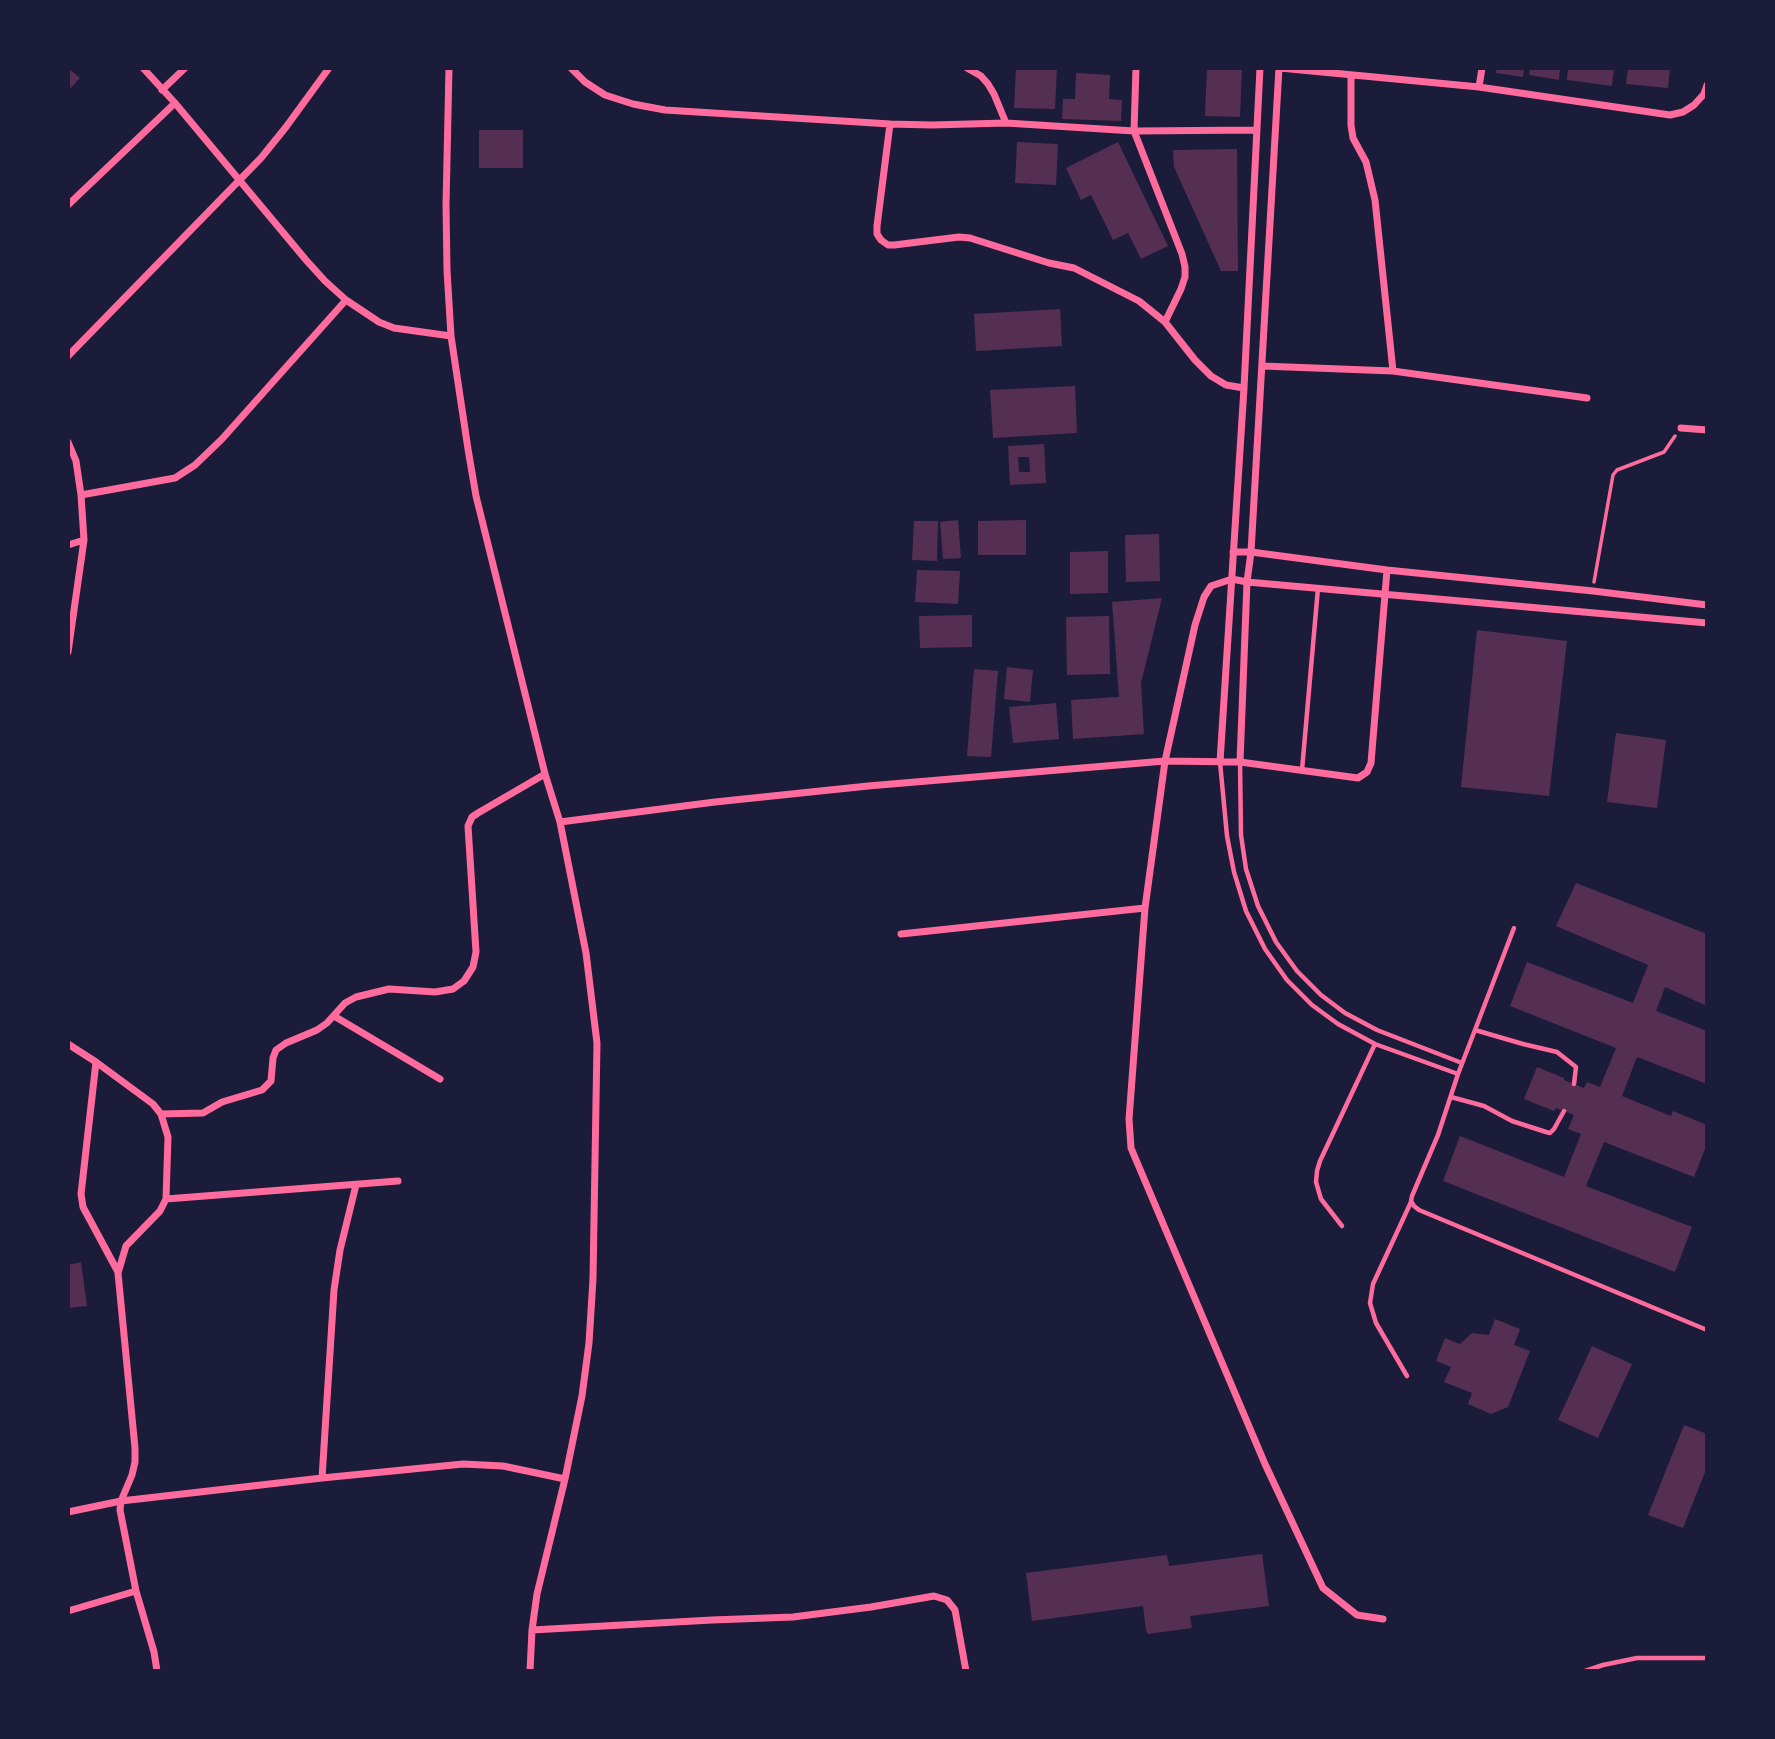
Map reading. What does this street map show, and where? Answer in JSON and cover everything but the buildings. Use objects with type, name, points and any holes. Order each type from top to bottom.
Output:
[{"type":"street","points":[[143,68],[318,274],[346,300],[379,322],[394,328],[451,336]]},
{"type":"street","points":[[162,90],[185,68]]},
{"type":"street","points":[[68,356],[239,181],[286,127],[329,68]]},
{"type":"street","points":[[449,68],[446,205],[451,336],[476,496],[545,774],[560,822],[586,953],[597,1043],[589,1343],[582,1396],[544,1563],[532,1630],[530,1671]]},
{"type":"street","points":[[571,68],[585,82],[605,95],[665,110],[890,124],[1006,123],[1134,131],[1256,130]]},
{"type":"street","points":[[967,68],[988,83],[1006,123]]},
{"type":"street","points":[[1136,68],[1134,131],[1185,267],[1181,289],[1165,323]]},
{"type":"street","points":[[1220,762],[1244,388],[1260,68]]},
{"type":"street","points":[[1240,762],[1247,582],[1251,552],[1279,68],[1479,87],[1670,115],[1694,105],[1704,94],[1707,85]]},
{"type":"street","points":[[1479,87],[1482,68]]},
{"type":"street","points":[[1352,75],[1351,125],[1353,138],[1366,162],[1375,200],[1393,371]]},
{"type":"street","points":[[68,205],[175,103]]},
{"type":"street","points":[[890,124],[877,226],[877,234],[881,240],[888,245],[894,245],[970,238],[1049,263],[1074,268],[1139,301],[1165,323],[1211,376],[1226,385],[1244,388]]},
{"type":"street","points":[[81,495],[175,478],[195,465],[222,439],[346,300]]},
{"type":"street","points":[[1262,366],[1393,371],[1587,398]]},
{"type":"street","points":[[1681,428],[1707,430]]},
{"type":"street","points":[[68,442],[76,461],[84,540],[68,652]]},
{"type":"street","points":[[68,545],[84,540]]},
{"type":"street","points":[[1233,552],[1707,605]]},
{"type":"street","points":[[560,822],[867,786],[1165,761],[1240,762],[1353,778],[1362,776],[1370,768],[1387,570]]},
{"type":"street","points":[[1383,1619],[1357,1615],[1323,1588],[1265,1464],[1131,1148],[1129,1119],[1145,908],[1165,761],[1195,625],[1204,597],[1211,586],[1232,579],[1707,623]]},
{"type":"street","points":[[161,1114],[207,1112],[222,1102],[262,1090],[271,1080],[276,1050],[317,1030],[345,1003],[356,997],[389,989],[435,992],[453,989],[464,981],[473,967],[476,952],[468,826],[472,817],[545,774]]},
{"type":"street","points":[[901,934],[1145,908]]},
{"type":"street","points":[[334,1016],[440,1079]]},
{"type":"street","points":[[68,1044],[153,1104],[161,1114],[168,1136],[166,1199],[160,1211],[126,1246],[118,1273],[135,1448],[132,1475],[121,1501],[122,1520],[136,1591],[157,1671]]},
{"type":"street","points":[[96,1062],[81,1194],[83,1207],[118,1273]]},
{"type":"street","points":[[166,1199],[398,1181]]},
{"type":"street","points":[[322,1478],[334,1290],[340,1250],[356,1185]]},
{"type":"street","points":[[68,1512],[121,1501],[463,1464],[503,1466],[565,1479]]},
{"type":"street","points":[[68,1611],[136,1591]]},
{"type":"street","points":[[532,1630],[793,1617],[934,1596],[947,1600],[955,1611],[966,1671]]},
{"type":"lane","points":[[1302,771],[1318,588]]},
{"type":"lane","points":[[1220,762],[1227,836],[1246,911],[1265,949],[1287,979],[1312,1006],[1338,1024],[1375,1044],[1458,1074]]},
{"type":"lane","points":[[1240,762],[1241,835],[1247,869],[1258,906],[1276,942],[1297,971],[1321,995],[1345,1013],[1377,1030],[1462,1063]]},
{"type":"lane","points":[[1407,1376],[1376,1322],[1370,1303],[1373,1284],[1438,1135],[1462,1063],[1514,928]]},
{"type":"lane","points":[[1475,1030],[1557,1052],[1576,1067],[1574,1084]]},
{"type":"lane","points":[[1342,1226],[1321,1199],[1317,1171],[1375,1044]]},
{"type":"lane","points":[[1451,1097],[1484,1106],[1512,1121],[1550,1133],[1564,1111]]},
{"type":"lane","points":[[1411,1201],[1419,1210],[1707,1330]]},
{"type":"lane","points":[[1585,1671],[1637,1658],[1707,1658]]},
{"type":"path","points":[[1593,591],[1613,475],[1617,470],[1664,452],[1681,428]]}]
